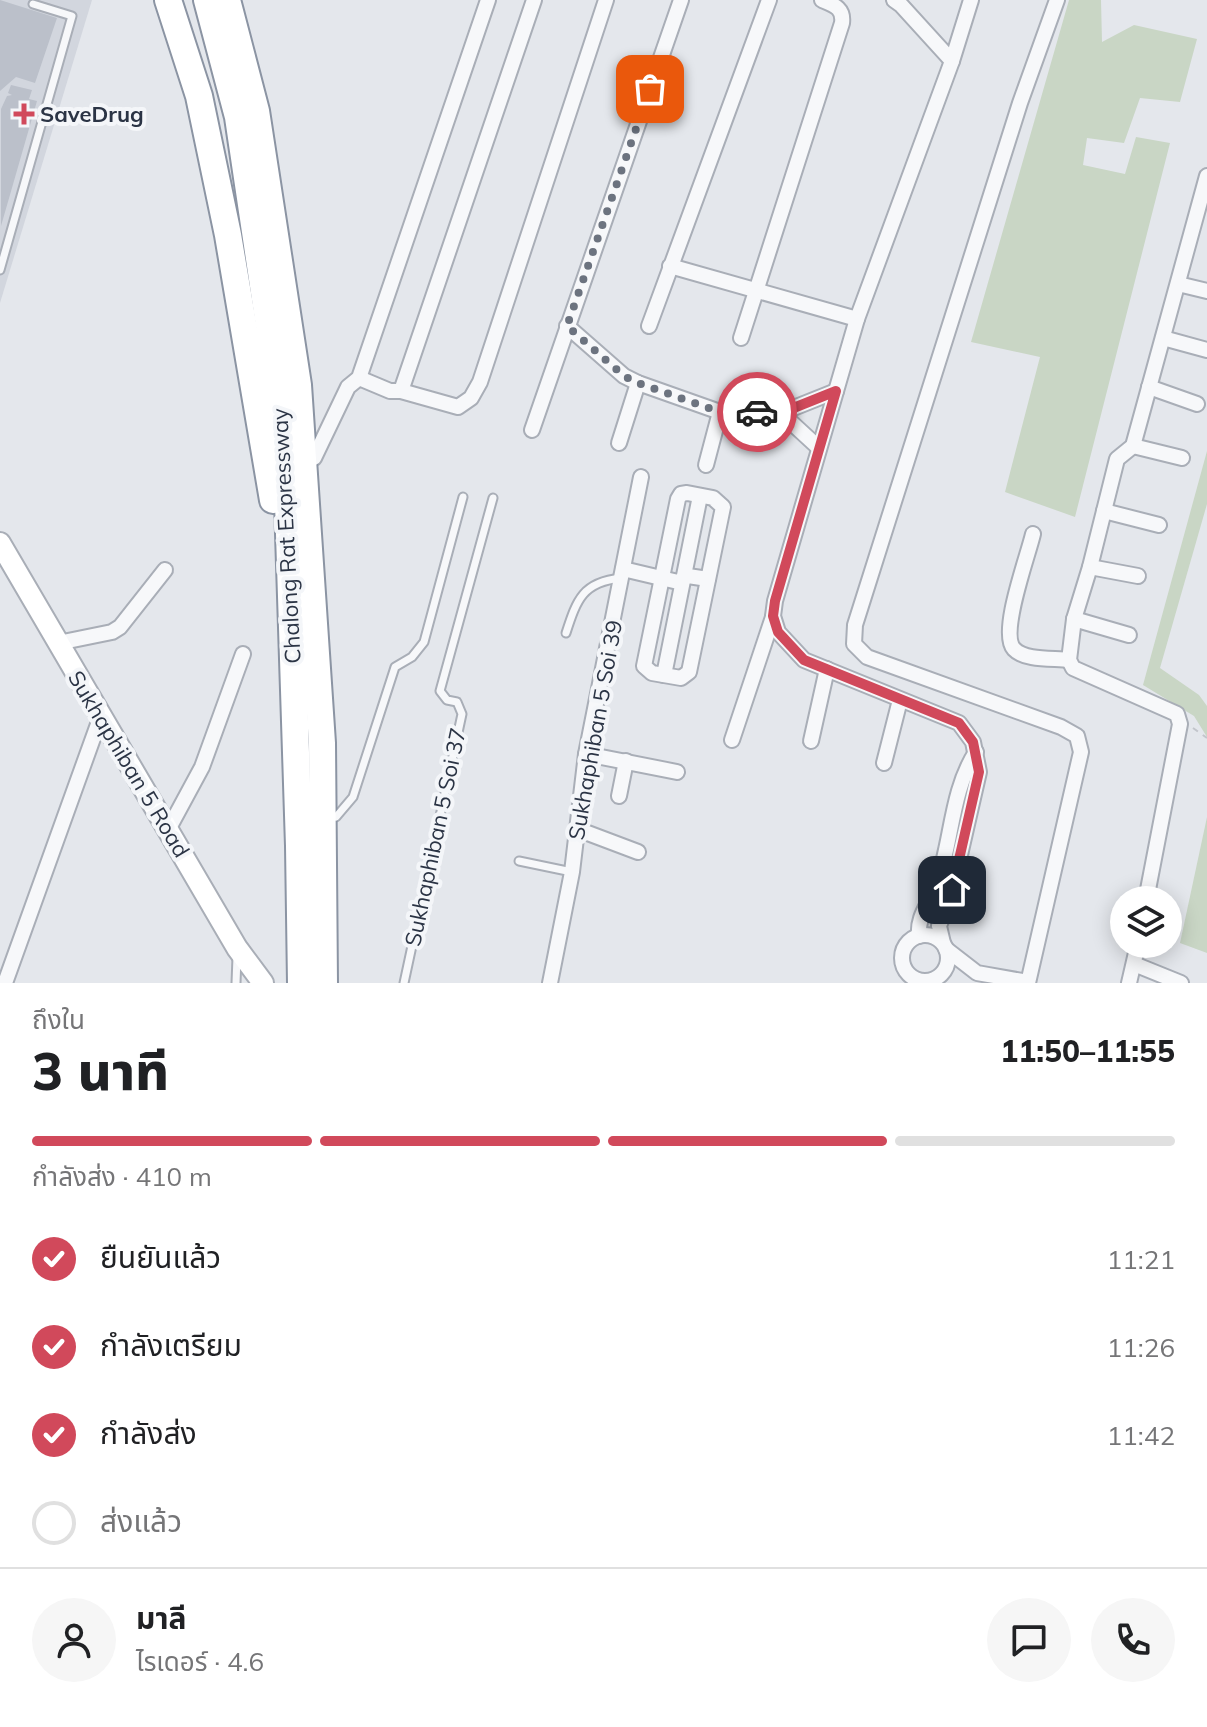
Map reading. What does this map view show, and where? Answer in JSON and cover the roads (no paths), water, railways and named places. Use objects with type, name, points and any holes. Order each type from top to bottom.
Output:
[{"type":"highway","points":[[168,0],[199,96],[228,235],[272,487],[294,687]]},
{"type":"highway","name":"Chalong Rat Expressway","points":[[207,0],[238,117],[286,440],[301,983]]},
{"type":"highway","name":"Chalong Rat Expressway","points":[[227,0],[256,111],[298,385],[322,743],[324,983]]},
{"type":"main road","name":"Sukhaphiban 5 Road","points":[[0,543],[237,948],[263,983]]},
{"type":"street","points":[[237,0],[268,132],[305,356],[336,817],[336,983]]},
{"type":"street","points":[[314,458],[348,387],[359,378],[488,0]]},
{"type":"street","points":[[401,391],[534,0]]},
{"type":"street","points":[[359,378],[390,391],[401,391],[458,407],[471,398],[480,382],[606,0]]},
{"type":"street","points":[[532,430],[681,0]]},
{"type":"street","points":[[649,326],[769,0]]},
{"type":"street","points":[[741,338],[842,23],[843,15],[838,7],[822,0]]},
{"type":"street","points":[[732,740],[773,616],[857,319],[952,61],[971,0]]},
{"type":"street","points":[[773,616],[778,632],[804,660],[959,723],[973,742],[979,772],[952,890],[939,926],[945,946],[948,962],[942,973],[924,982],[905,978],[903,954],[909,942],[919,936],[933,936],[945,946],[977,973],[1028,983],[1081,752],[1077,736],[1061,727],[867,657],[854,644],[855,625],[1016,118],[1057,0]]},
{"type":"street","points":[[896,1],[952,61]]},
{"type":"street","points":[[1149,886],[1180,724],[1177,714],[1073,668],[1069,660],[1074,619],[1117,459],[1133,446],[1178,284],[1200,229],[1207,176]]},
{"type":"street","points":[[670,266],[857,319]]},
{"type":"street","points":[[1178,284],[1207,291]]},
{"type":"street","points":[[567,326],[624,376],[720,412],[781,413],[836,391]]},
{"type":"street","points":[[1163,338],[1207,350]]},
{"type":"street","points":[[619,443],[638,383]]},
{"type":"street","points":[[1149,387],[1197,404]]},
{"type":"street","points":[[706,465],[720,412]]},
{"type":"street","points":[[781,413],[819,448]]},
{"type":"street","points":[[1133,446],[1182,458]]},
{"type":"street","name":"Sukhaphiban 5 Soi 39","points":[[550,983],[572,872],[586,754],[641,477]]},
{"type":"street","points":[[683,493],[713,498],[723,507],[689,672],[681,678],[652,673],[644,666],[662,578],[678,499],[683,493]]},
{"type":"street","points":[[664,675],[700,496]]},
{"type":"street","points":[[1104,511],[1159,525]]},
{"type":"street","points":[[1033,534],[1008,637],[1014,649],[1026,656],[1069,660]]},
{"type":"street","points":[[1090,567],[1138,576]]},
{"type":"street","points":[[58,643],[112,632],[120,627],[165,570]]},
{"type":"street","points":[[622,574],[678,582],[684,578],[708,579]]},
{"type":"street","points":[[1074,619],[1129,635]]},
{"type":"street","points":[[168,830],[202,767],[243,654]]},
{"type":"street","points":[[811,741],[827,669]]},
{"type":"street","points":[[884,763],[900,700]]},
{"type":"street","points":[[5,983],[101,716]]},
{"type":"street","points":[[919,936],[917,921],[937,886],[965,769],[976,752]]},
{"type":"street","points":[[586,754],[677,772]]},
{"type":"street","points":[[619,796],[626,761]]},
{"type":"street","points":[[577,829],[638,852]]},
{"type":"street","points":[[949,832],[966,835]]},
{"type":"street","points":[[937,886],[952,890]]},
{"type":"street","points":[[1129,983],[1135,958]]},
{"type":"street","points":[[1134,964],[1181,983]]},
{"type":"street","points":[[942,973],[954,983]]},
{"type":"lane","points":[[0,270],[72,16],[33,4]]},
{"type":"lane","points":[[336,817],[353,797],[395,667],[412,657],[424,642],[463,497]]},
{"type":"lane","name":"Sukhaphiban 5 Soi 37","points":[[404,983],[462,714],[457,702],[447,700],[440,691],[493,498]]},
{"type":"lane","points":[[566,633],[576,602],[589,588],[622,574]]},
{"type":"lane","points":[[519,861],[572,872]]},
{"type":"lane","points":[[236,983],[237,948]]},
{"type":"place","name":"SaveDrug","points":[[24,114]]}]
